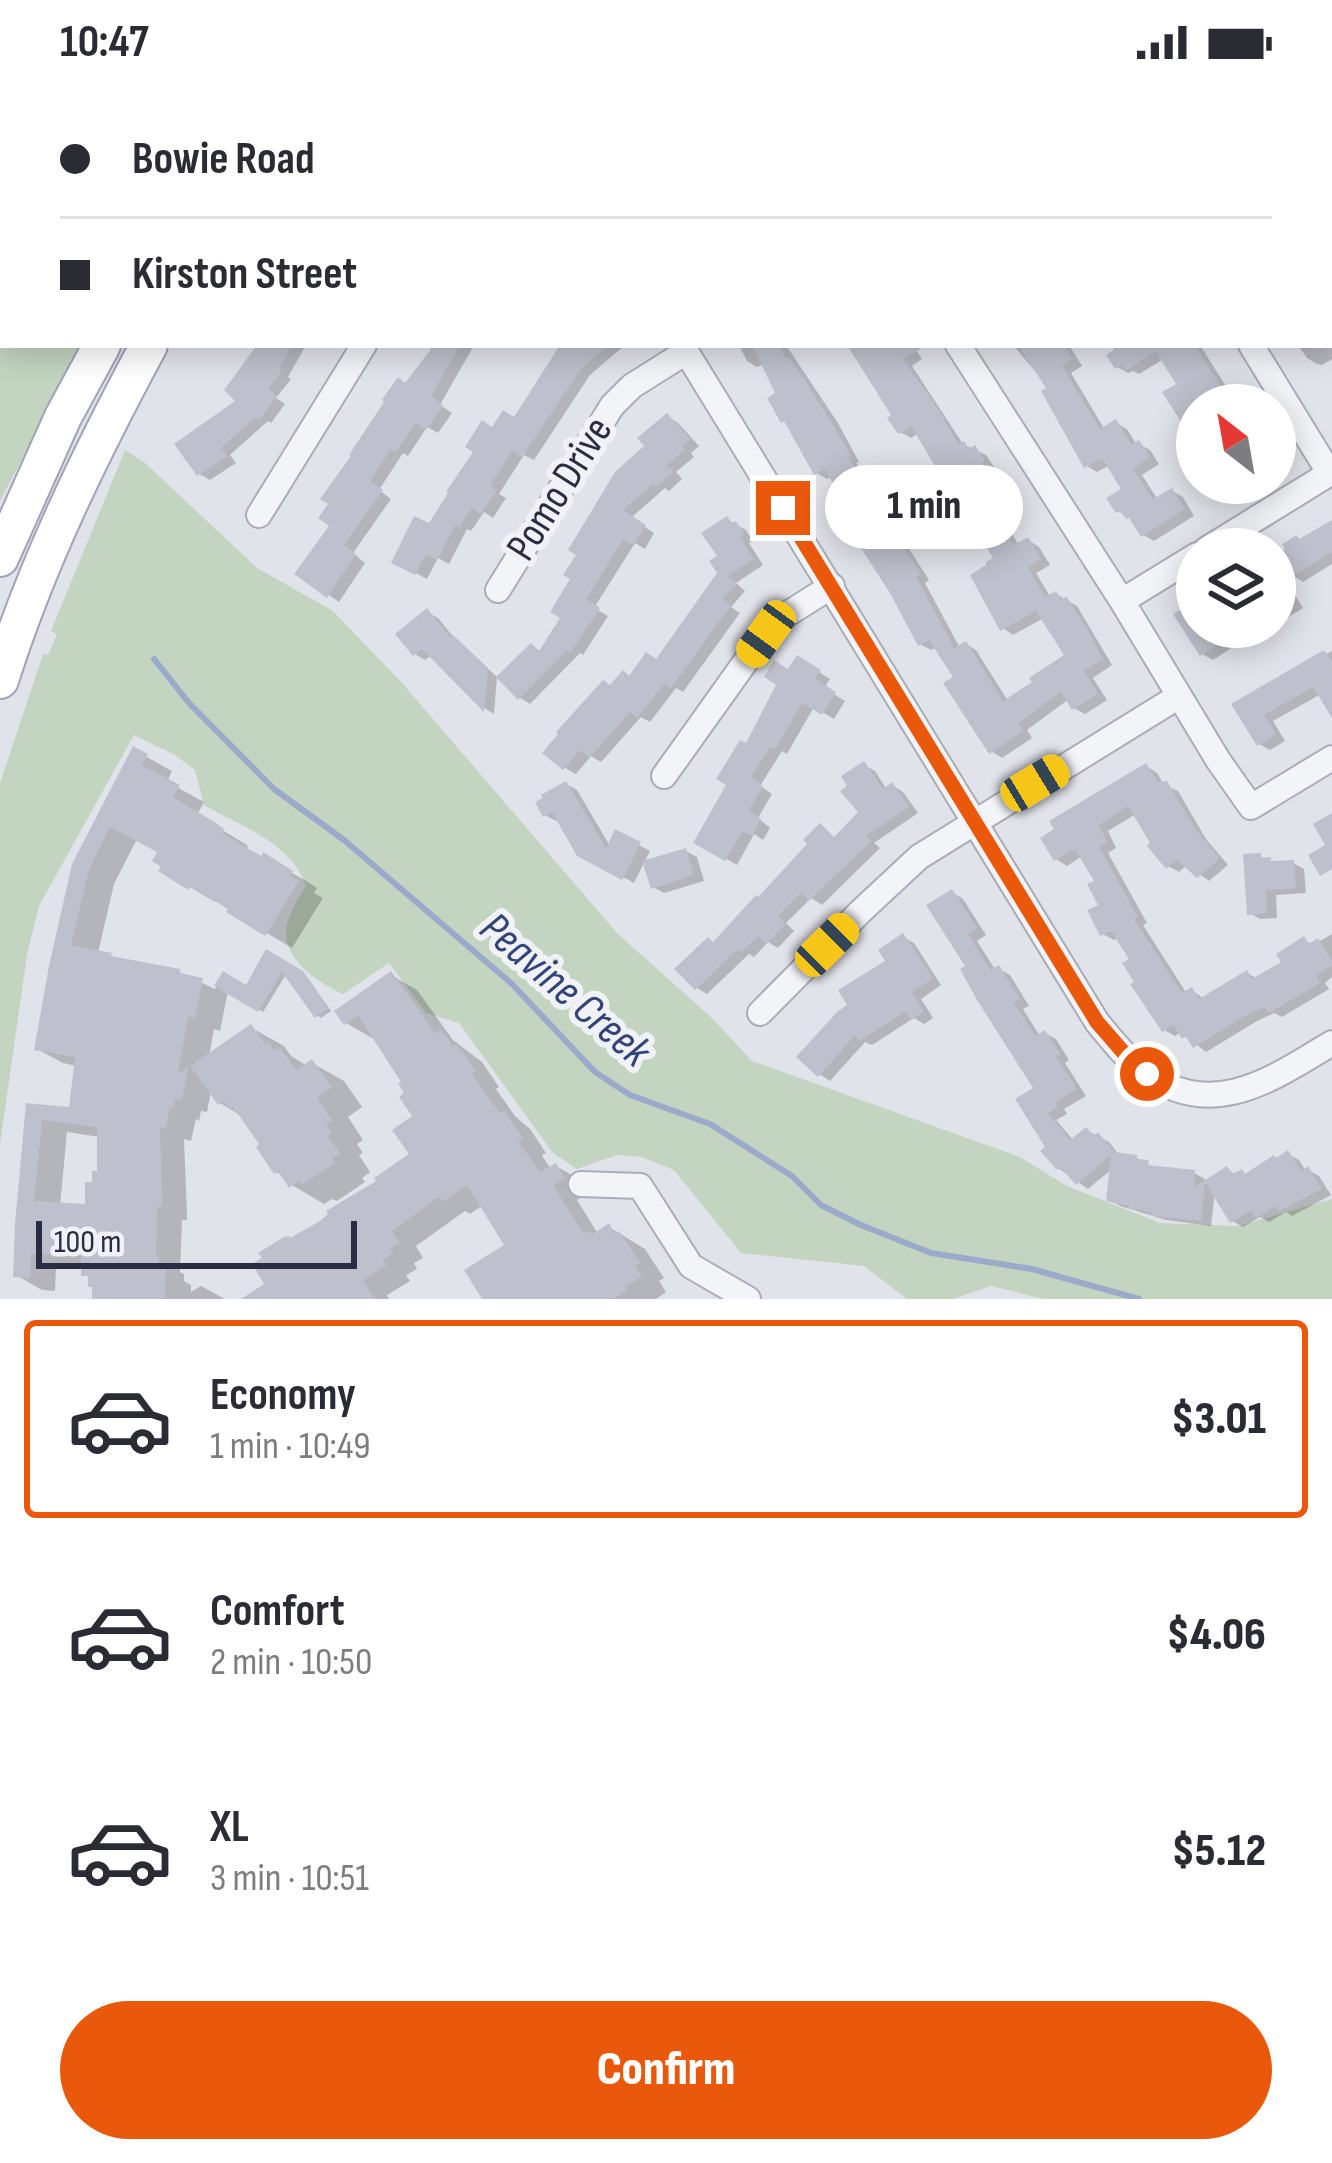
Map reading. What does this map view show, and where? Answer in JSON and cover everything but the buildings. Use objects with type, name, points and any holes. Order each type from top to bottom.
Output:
[{"type":"main road","points":[[0,558],[63,417],[100,348]]},
{"type":"main road","points":[[0,680],[50,543],[147,348]]},
{"type":"street","points":[[259,515],[362,348]]},
{"type":"street","points":[[684,348],[1097,1022],[1130,1060],[1173,1088],[1224,1094],[1273,1079],[1332,1043]]},
{"type":"street","name":"Pomo Drive","points":[[498,590],[612,406],[684,348]]},
{"type":"street","points":[[960,348],[1251,807],[1332,758]]},
{"type":"street","points":[[1241,528],[1331,473],[1253,348]]},
{"type":"street","points":[[1122,601],[1176,568]]},
{"type":"street","points":[[664,776],[766,634],[781,618],[832,586]]},
{"type":"street","points":[[760,1013],[919,857],[1179,696]]},
{"type":"street","points":[[581,1184],[640,1186],[691,1266],[748,1299]]},
{"type":"green space","points":[[0,348],[80,348],[0,501]]},
{"type":"green space","points":[[125,450],[144,462],[257,568],[333,611],[402,683],[617,933],[713,1019],[752,1061],[1020,1157],[1067,1186],[1160,1223],[1238,1226],[1332,1199],[1332,1299],[1044,1299],[991,1286],[953,1299],[907,1299],[864,1266],[741,1253],[674,1170],[641,1157],[617,1155],[577,1169],[553,1153],[459,1023],[426,1013],[389,963],[343,994],[305,970],[291,952],[286,931],[306,886],[299,871],[263,837],[204,805],[195,770],[134,735],[39,906],[27,955],[0,1144],[0,783],[43,654],[48,655],[57,635],[51,631]]},
{"type":"waterway","name":"Peavine Creek","points":[[154,659],[189,703],[274,789],[344,840],[511,983],[595,1072],[630,1095],[710,1124],[792,1176],[821,1205],[861,1225],[931,1253],[1032,1269],[1139,1299]]},
{"type":"route","points":[[783,508],[1097,1022],[1147,1074]]}]
